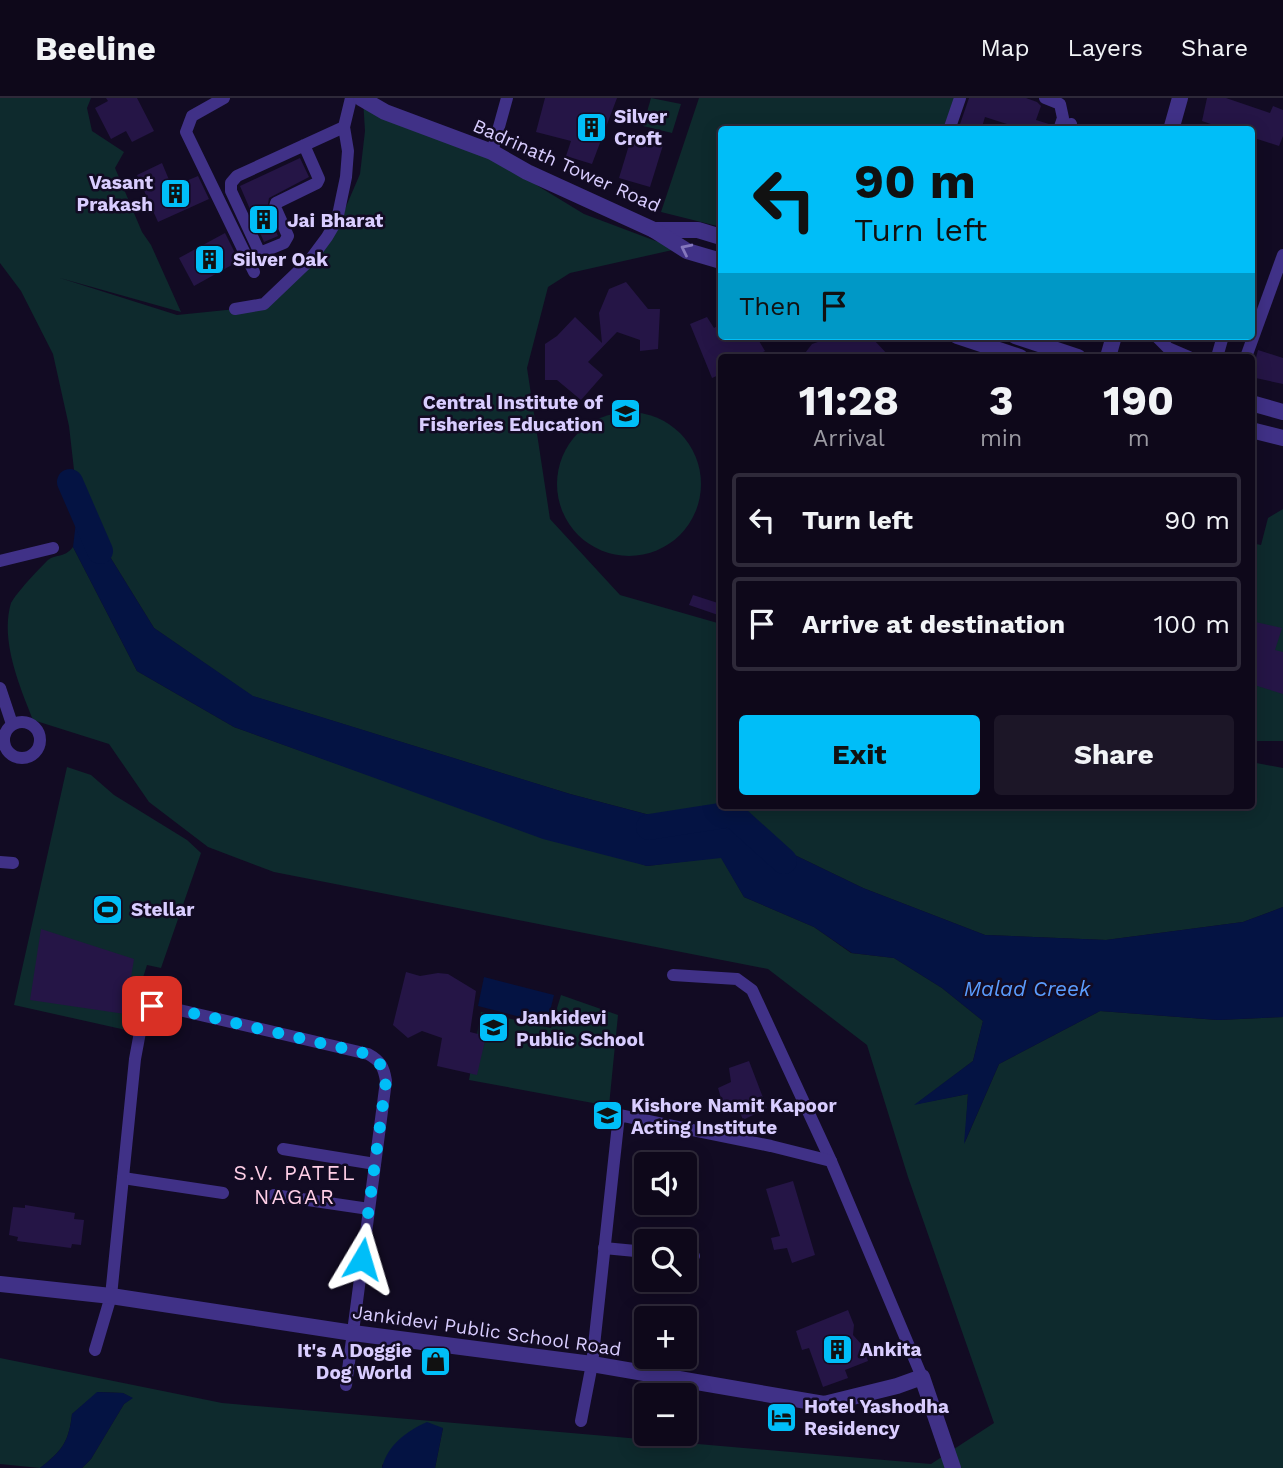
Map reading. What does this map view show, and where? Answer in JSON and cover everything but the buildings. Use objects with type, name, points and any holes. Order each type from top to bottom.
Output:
[{"type":"street","points":[[224,98],[192,116],[186,132],[254,272]]},
{"type":"street","points":[[235,309],[264,304],[310,260],[337,220],[346,177],[348,151],[344,127],[351,98]]},
{"type":"street","name":"Badrinath Tower Road","points":[[361,98],[385,111],[492,152],[527,172],[654,230],[698,230],[718,236]]},
{"type":"street","points":[[492,152],[507,98]]},
{"type":"street","points":[[950,126],[960,98]]},
{"type":"street","points":[[1045,98],[1060,104],[1066,126]]},
{"type":"street","points":[[1172,126],[1180,98]]},
{"type":"street","points":[[304,145],[318,179],[314,186],[276,203],[275,207],[288,236],[284,243],[262,252],[258,249],[231,191],[232,183],[237,176],[304,145],[344,127]]},
{"type":"street","points":[[654,230],[687,251],[718,260]]},
{"type":"street","points":[[1255,332],[1283,255]]},
{"type":"street","points":[[969,340],[1011,354]]},
{"type":"street","points":[[1160,340],[1172,351],[1180,354]]},
{"type":"street","points":[[1049,341],[1073,354]]},
{"type":"street","points":[[1255,404],[1283,412]]},
{"type":"street","points":[[1255,431],[1283,438]]},
{"type":"street","points":[[0,561],[53,548]]},
{"type":"street","points":[[0,688],[12,724]]},
{"type":"street","points":[[20,721],[33,725],[40,736],[34,753],[27,757],[4,753],[4,734],[12,724],[20,721]]},
{"type":"street","points":[[673,975],[737,979],[752,990],[831,1161],[922,1377],[953,1468]]},
{"type":"street","points":[[95,1350],[111,1296],[134,1072],[143,1016],[147,1010],[158,1005],[368,1054],[384,1068],[386,1081],[346,1385]]},
{"type":"street","points":[[581,1421],[592,1364],[619,1115],[831,1161]]},
{"type":"street","points":[[283,1149],[375,1164]]},
{"type":"street","points":[[123,1178],[223,1193]]},
{"type":"street","points":[[274,1195],[369,1209]]},
{"type":"street","points":[[604,1248],[634,1251]]},
{"type":"street","points":[[99,1258],[115,1260]]},
{"type":"street","name":"Jankidevi Public School Road","points":[[0,1284],[111,1296],[353,1333],[592,1364],[824,1404],[922,1377]]},
{"type":"green space","points":[[0,98],[91,98],[87,108],[92,131],[124,152],[115,168],[142,232],[151,245],[181,312],[60,278],[177,315],[265,306],[336,230],[360,174],[365,131],[363,99],[484,144],[538,186],[584,214],[677,249],[570,273],[548,287],[527,368],[550,519],[620,595],[718,623],[718,809],[1255,809],[1255,763],[1283,768],[1283,907],[1243,922],[1106,940],[985,935],[863,888],[743,830],[661,818],[570,794],[252,696],[154,628],[78,505],[69,426],[53,354],[21,291],[0,263]]},
{"type":"green space","points":[[651,98],[681,104],[672,133],[643,126]]},
{"type":"green space","points":[[699,98],[955,98],[944,126],[718,126],[718,226],[661,212]]},
{"type":"green space","points":[[629,412],[656,418],[680,433],[695,457],[701,484],[695,511],[680,535],[656,550],[629,556],[602,550],[578,535],[563,511],[557,484],[563,457],[578,433],[602,418]]},
{"type":"green space","points":[[1283,509],[1283,741],[1255,741],[1255,544],[1261,545],[1268,518]]},
{"type":"green space","points":[[73,547],[137,671],[234,727],[371,776],[647,866],[721,857],[744,897],[814,927],[851,953],[894,958],[942,988],[983,1021],[973,1061],[916,1104],[968,1094],[965,1142],[999,1064],[1100,1011],[1218,1020],[1283,1017],[1283,1468],[435,1468],[443,1428],[382,1465],[382,1468],[82,1468],[91,1459],[124,1404],[132,1398],[123,1393],[98,1392],[72,1414],[69,1432],[63,1445],[40,1468],[0,1464],[0,1358],[222,1403],[634,1438],[634,1446],[697,1446],[697,1444],[931,1464],[994,1423],[908,1177],[867,1045],[768,969],[274,872],[208,847],[149,802],[109,744],[33,720],[9,647],[8,617],[11,603],[23,587],[46,562]]},
{"type":"green space","name":"Stellar","points":[[67,767],[91,775],[114,795],[187,840],[201,853],[161,968],[147,965],[126,1030],[14,1005]]},
{"type":"green space","points":[[561,995],[618,1015],[609,1106],[469,1080],[481,1012],[551,1028]]},
{"type":"water","name":"Malad Creek","points":[[78,505],[154,628],[253,696],[570,794],[661,818],[743,830],[863,888],[985,935],[1106,940],[1243,922],[1283,907],[1283,1017],[1218,1020],[1100,1011],[999,1064],[964,1144],[968,1094],[914,1105],[973,1061],[983,1021],[942,988],[894,958],[852,953],[814,927],[744,897],[721,858],[647,866],[543,839],[234,727],[137,671],[73,547]]},
{"type":"water","points":[[484,977],[554,995],[547,1024],[478,1006]]},
{"type":"water","points":[[97,1392],[123,1393],[133,1398],[124,1404],[91,1459],[82,1468],[40,1468],[63,1445],[69,1432],[72,1414]]},
{"type":"water","points":[[427,1422],[443,1428],[435,1468],[382,1468],[393,1446],[412,1430]]},
{"type":"waterway","points":[[70,482],[100,551]]},
{"type":"waterway","points":[[649,827],[732,814],[784,861]]},
{"type":"place","name":"Silver Croft","points":[[591,127]]},
{"type":"place","name":"Vasant Prakash","points":[[176,193]]},
{"type":"place","name":"Jai Bharat","points":[[264,220]]},
{"type":"place","name":"Silver Oak","points":[[210,259]]},
{"type":"place","name":"Central Institute of Fisheries Education","points":[[626,413]]},
{"type":"place","name":"Stellar","points":[[108,909]]},
{"type":"place","name":"Jankidevi Public School","points":[[493,1028]]},
{"type":"place","name":"Kishore Namit Kapoor Acting Institute","points":[[608,1116]]},
{"type":"place","name":"Ankita","points":[[837,1349]]},
{"type":"place","name":"It's A Doggie Dog World","points":[[435,1361]]},
{"type":"place","name":"Hotel Yashodha Residency","points":[[781,1417]]},
{"type":"district","name":"S.V. PATEL NAGAR","points":[[295,1185]]},
{"type":"route","points":[[152,1006],[158,1005],[368,1054],[378,1060],[384,1068],[386,1081],[362,1259]]}]
